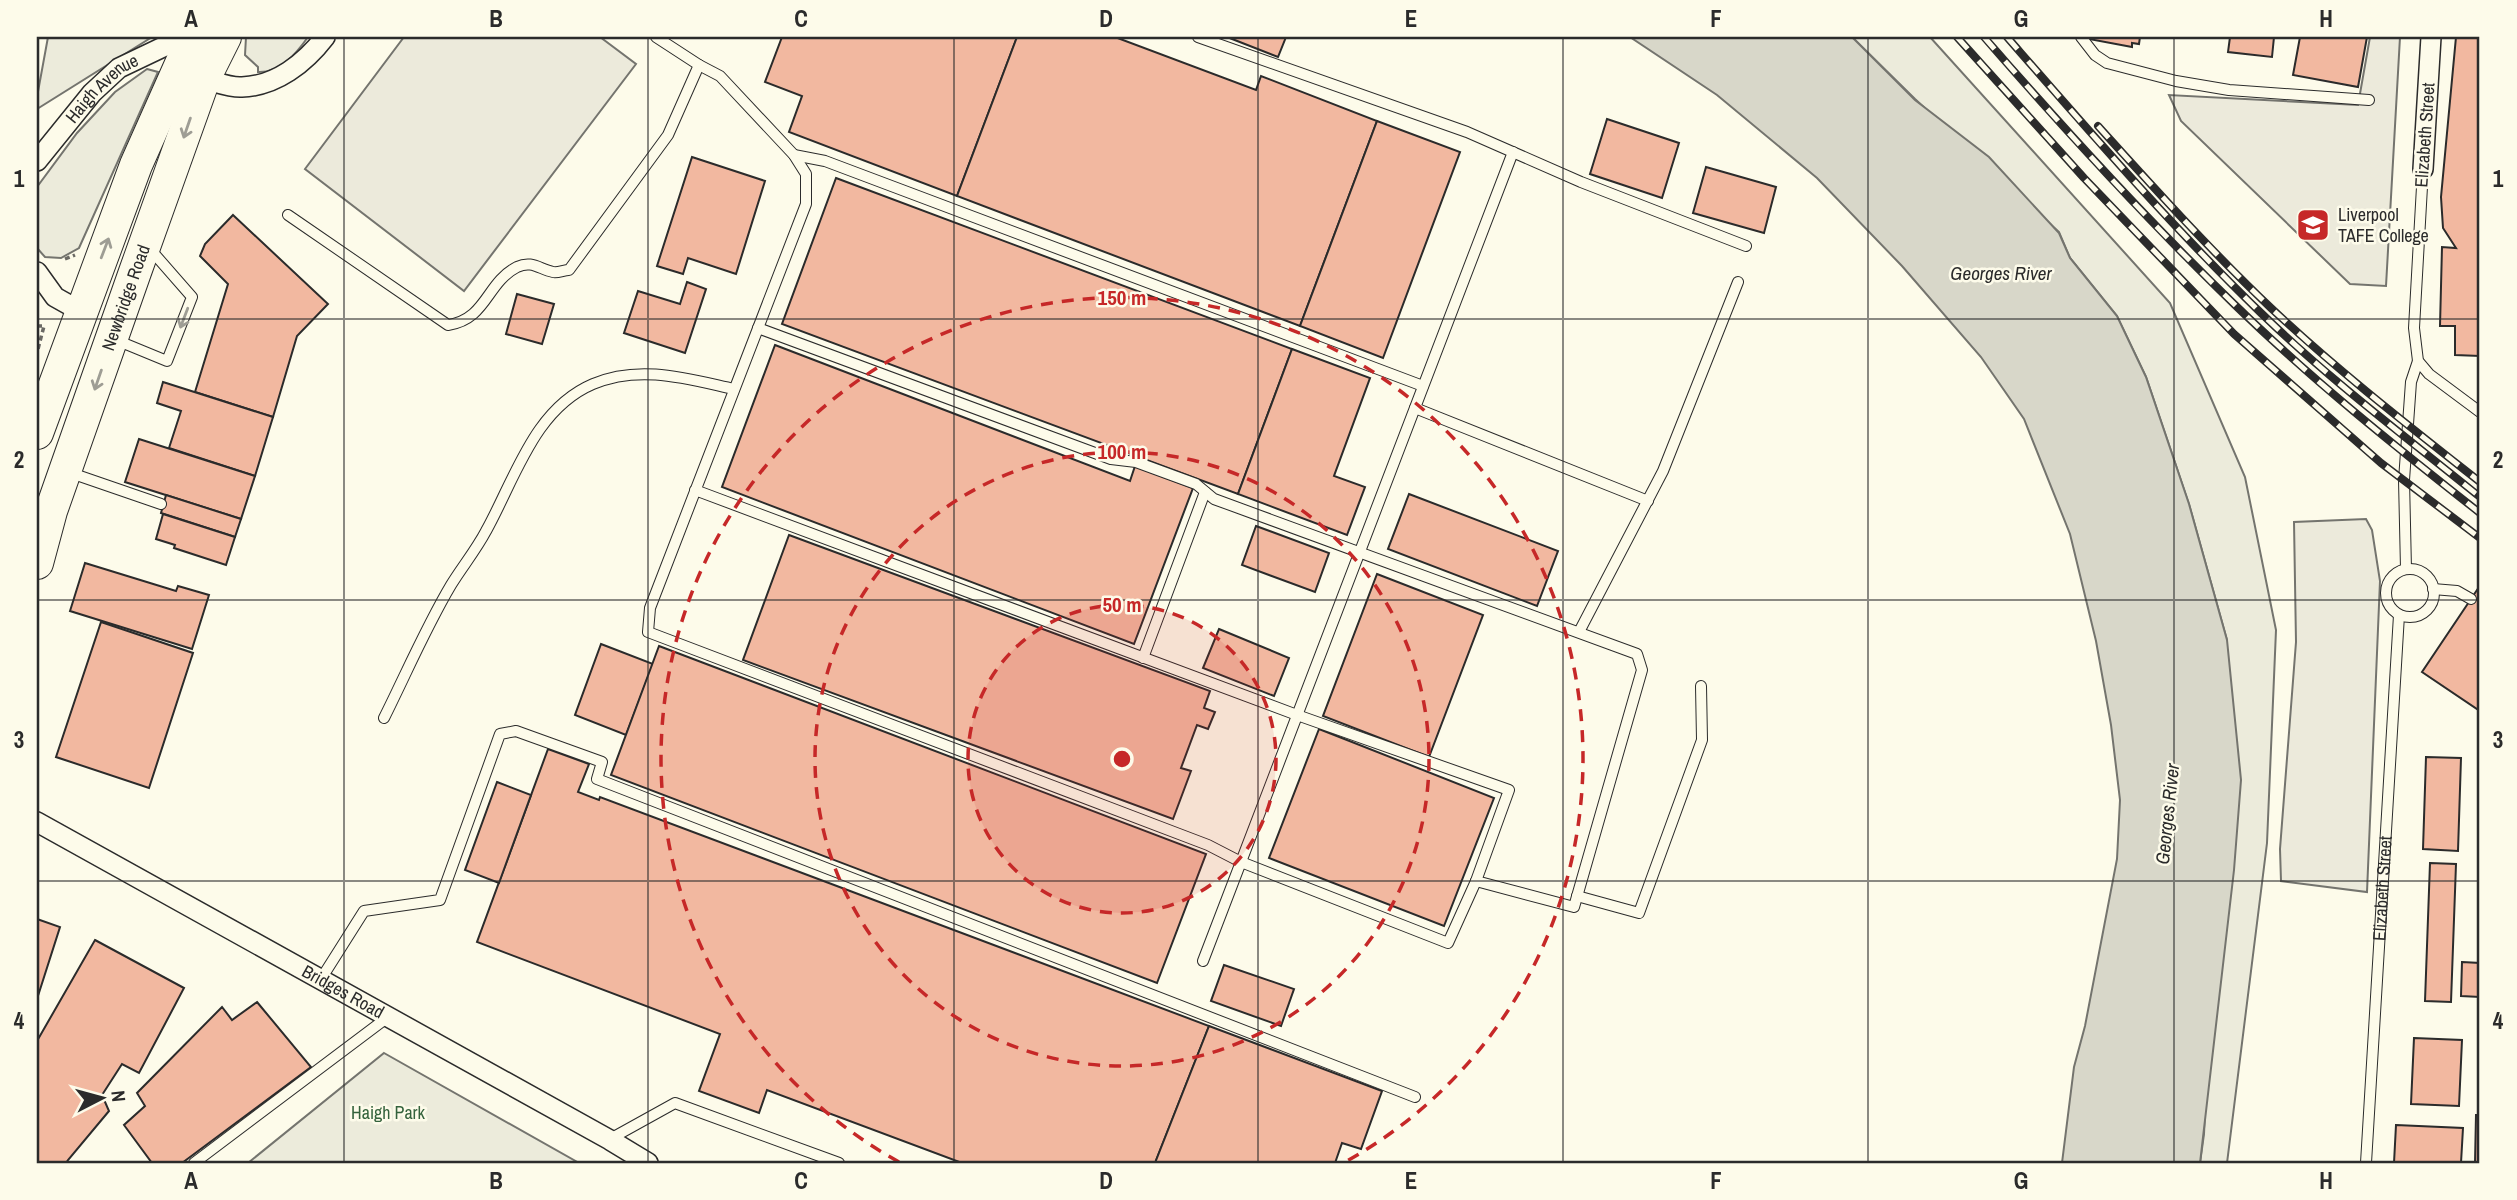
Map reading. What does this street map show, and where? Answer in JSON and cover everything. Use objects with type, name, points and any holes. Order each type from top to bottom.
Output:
[{"type":"highway","name":"Newbridge Road","points":[[37,433],[136,166],[191,53],[225,37]]},
{"type":"highway","name":"Newbridge Road","points":[[37,563],[43,512],[65,471],[145,244],[191,53]]},
{"type":"street","points":[[191,53],[241,88],[277,80],[313,52],[325,37]]},
{"type":"street","name":"Elizabeth Street","points":[[2423,169],[2431,37]]},
{"type":"street","name":"Haigh Avenue","points":[[37,161],[92,93],[119,68],[191,53]]},
{"type":"street","points":[[37,272],[55,297],[80,312]]},
{"type":"street","name":"Bridges Road","points":[[37,822],[610,1140],[642,1162]]},
{"type":"lane","points":[[656,37],[720,76],[794,155],[806,174],[806,204],[734,388],[695,490],[650,608],[648,632],[1208,845],[1241,862],[1448,943],[1475,881],[1509,790],[1297,715],[695,490]]},
{"type":"lane","points":[[1198,37],[1466,131],[1581,182],[1746,246]]},
{"type":"lane","points":[[2081,37],[2095,55],[2107,63],[2176,81],[2228,90],[2369,100]]},
{"type":"lane","points":[[288,215],[448,325],[461,323],[471,317],[505,276],[519,266],[534,263],[554,272],[569,270],[668,135],[699,65]]},
{"type":"lane","points":[[1203,961],[1513,152]]},
{"type":"lane","points":[[794,155],[825,161],[1423,386]]},
{"type":"lane","name":"Elizabeth Street","points":[[2406,569],[2404,480],[2411,382],[2418,361],[2414,328],[2423,169]]},
{"type":"lane","points":[[112,338],[167,361],[192,297],[145,244]]},
{"type":"lane","points":[[1579,632],[1663,471],[1738,282]]},
{"type":"lane","points":[[758,328],[1111,459],[1148,466],[1196,484],[1214,499],[1637,654],[1642,670],[1574,908],[1475,881]]},
{"type":"lane","points":[[2418,361],[2429,374],[2480,412]]},
{"type":"lane","points":[[384,718],[450,586],[485,532],[524,455],[555,409],[593,384],[634,373],[668,375],[734,388]]},
{"type":"lane","points":[[1415,408],[1648,501]]},
{"type":"lane","points":[[65,471],[161,504]]},
{"type":"lane","points":[[1143,658],[1205,492]]},
{"type":"lane","points":[[2406,569],[2420,571],[2427,576],[2433,589],[2431,604],[2414,617],[2399,615],[2389,604],[2386,590],[2392,576],[2406,569]]},
{"type":"lane","points":[[2433,589],[2456,591],[2471,599]]},
{"type":"lane","name":"Elizabeth Street","points":[[2366,1163],[2399,615]]},
{"type":"lane","points":[[1577,896],[1639,913],[1702,740],[1701,686]]},
{"type":"lane","points":[[320,979],[364,911],[440,900],[499,734],[516,731],[602,762],[597,779],[1415,1097]]},
{"type":"lane","points":[[194,1163],[388,1017]]},
{"type":"lane","points":[[610,1140],[675,1103],[839,1163]]},
{"type":"path","points":[[37,326],[44,326],[37,353]]},
{"type":"green space","points":[[48,37],[152,37],[37,109]]},
{"type":"green space","points":[[246,37],[308,37],[293,56],[280,66],[258,72],[258,67],[245,55]]},
{"type":"green space","points":[[1852,37],[1930,37],[2170,303],[2245,477],[2276,630],[2267,843],[2227,1163],[2200,1163],[2204,1134],[2227,640],[2189,504],[2146,377],[2117,316],[2070,258],[2059,232]]},
{"type":"green space","points":[[147,69],[158,72],[79,248],[61,258],[45,257],[37,248],[37,187],[77,133],[115,92]]},
{"type":"green space","name":"Haigh Park","points":[[384,1053],[579,1163],[248,1163]]},
{"type":"shaded area","points":[[404,37],[600,37],[636,64],[464,291],[305,169]]},
{"type":"shaded area","points":[[2370,37],[2400,37],[2386,286],[2350,284],[2181,121],[2169,95],[2358,105]]},
{"type":"shaded area","points":[[2366,519],[2372,530],[2380,581],[2367,892],[2281,881],[2280,849],[2296,642],[2294,522]]},
{"type":"water","name":"Georges River","points":[[1630,37],[1852,37],[1915,100],[1989,157],[2059,233],[2070,258],[2117,316],[2146,377],[2189,504],[2227,640],[2241,780],[2234,870],[2200,1163],[2062,1163],[2074,1067],[2085,1026],[2117,859],[2120,800],[2111,725],[2096,641],[2070,534],[2024,419],[1981,357],[1902,266],[1817,178],[1717,95]]},
{"type":"building","points":[[782,37],[1017,37],[957,196],[789,132],[802,96],[765,82]]},
{"type":"building","points":[[1017,37],[1115,37],[1256,90],[1261,76],[1377,121],[1300,326],[957,196]]},
{"type":"building","points":[[1227,37],[1286,37],[1278,57]]},
{"type":"building","points":[[2089,37],[2140,37],[2139,44],[2132,43],[2132,47]]},
{"type":"building","points":[[2230,37],[2274,37],[2272,57],[2228,52]]},
{"type":"building","points":[[2300,37],[2367,37],[2358,87],[2293,75]]},
{"type":"building","points":[[2456,37],[2480,37],[2480,356],[2455,355],[2455,326],[2440,326],[2442,247],[2456,248],[2443,228],[2441,197]]},
{"type":"building","points":[[1607,119],[1679,143],[1662,198],[1590,174]]},
{"type":"building","points":[[1377,121],[1460,152],[1383,358],[1300,326]]},
{"type":"building","points":[[692,157],[765,181],[736,274],[688,258],[683,274],[657,266]]},
{"type":"building","points":[[1706,167],[1776,187],[1764,233],[1693,213]]},
{"type":"building","points":[[836,178],[1292,349],[1238,494],[782,324]]},
{"type":"building","points":[[233,215],[328,304],[297,336],[273,417],[195,392],[228,284],[200,256],[205,244]]},
{"type":"building","points":[[687,282],[706,289],[685,353],[624,333],[638,291],[680,304]]},
{"type":"building","points":[[517,294],[554,304],[542,344],[506,334]]},
{"type":"building","points":[[775,345],[1130,481],[1135,466],[1193,488],[1134,644],[722,487]]},
{"type":"building","points":[[1292,349],[1370,378],[1334,476],[1365,487],[1347,535],[1238,494]]},
{"type":"building","points":[[163,382],[273,417],[255,476],[169,448],[181,411],[157,403]]},
{"type":"building","points":[[139,439],[255,476],[241,519],[125,482]]},
{"type":"building","points":[[1409,494],[1558,551],[1537,606],[1388,549]]},
{"type":"building","points":[[166,495],[241,519],[235,537],[161,513]]},
{"type":"building","points":[[163,514],[235,537],[226,565],[174,548],[175,545],[156,539]]},
{"type":"building","points":[[1256,526],[1329,553],[1315,592],[1242,565]]},
{"type":"building","points":[[789,535],[1210,691],[1204,708],[1215,712],[1208,729],[1197,725],[1181,768],[1191,771],[1173,819],[743,660]]},
{"type":"building","points":[[85,563],[176,591],[178,586],[209,595],[192,649],[70,611]]},
{"type":"building","points":[[1377,574],[1483,615],[1429,757],[1323,716]]},
{"type":"building","points":[[2480,588],[2480,711],[2422,672]]},
{"type":"building","points":[[101,622],[193,653],[149,788],[56,757]]},
{"type":"building","points":[[1219,629],[1289,658],[1274,696],[1203,668]]},
{"type":"building","points":[[601,644],[653,664],[626,735],[575,715]]},
{"type":"building","points":[[659,646],[1206,854],[1157,983],[611,775]]},
{"type":"building","points":[[1319,729],[1494,798],[1444,926],[1269,858]]},
{"type":"building","points":[[548,749],[589,764],[578,792],[599,800],[600,797],[1209,1026],[1155,1163],[962,1163],[767,1090],[759,1113],[699,1091],[720,1034],[477,942]]},
{"type":"building","points":[[2426,757],[2461,758],[2458,851],[2423,849]]},
{"type":"building","points":[[497,782],[531,795],[499,883],[465,870]]},
{"type":"building","points":[[2430,863],[2456,864],[2451,1002],[2425,1001]]},
{"type":"building","points":[[37,919],[60,927],[37,999]]},
{"type":"building","points":[[95,940],[184,988],[139,1073],[122,1064],[102,1095],[109,1111],[66,1163],[37,1163],[37,1041]]},
{"type":"building","points":[[2462,962],[2480,963],[2480,997],[2461,996]]},
{"type":"building","points":[[1224,965],[1294,989],[1281,1026],[1211,1001]]},
{"type":"building","points":[[257,1002],[311,1067],[182,1163],[152,1163],[124,1125],[145,1106],[137,1093],[222,1007],[232,1020]]},
{"type":"building","points":[[1209,1026],[1382,1091],[1361,1149],[1342,1143],[1335,1163],[1155,1163]]},
{"type":"building","points":[[2414,1038],[2462,1040],[2459,1106],[2411,1104]]},
{"type":"building","points":[[2476,1115],[2480,1115],[2480,1163],[2475,1163]]},
{"type":"building","points":[[2396,1125],[2463,1128],[2461,1163],[2394,1163]]},
{"type":"railway","points":[[1957,37],[2084,178],[2234,334],[2381,463],[2480,538]]},
{"type":"railway","points":[[1984,37],[2106,173],[2263,332],[2386,438],[2480,513]]},
{"type":"railway","points":[[2007,37],[2163,212],[2261,313],[2341,385],[2480,497]]},
{"type":"railway","points":[[2098,126],[2161,196],[2271,308],[2347,376],[2480,482]]},
{"type":"place","name":"Liverpool TAFE College","points":[[2313,225]]}]
